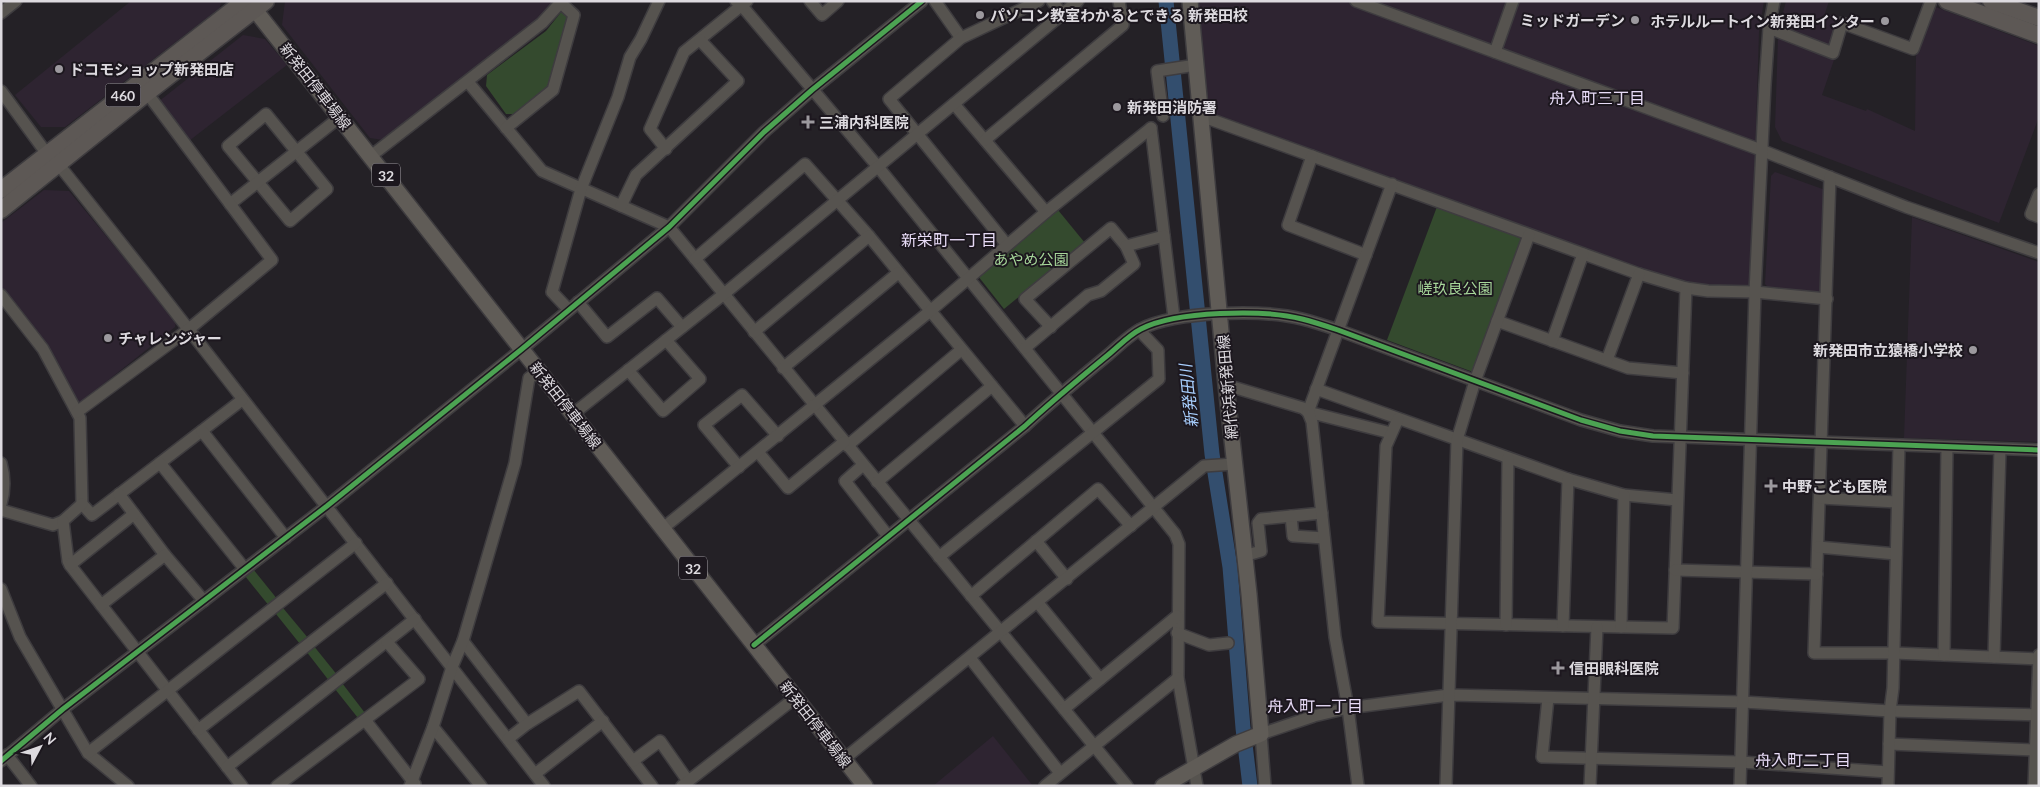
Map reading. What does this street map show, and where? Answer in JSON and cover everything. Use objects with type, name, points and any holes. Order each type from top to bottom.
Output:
[{"type":"highway","points":[[1947,1],[2039,35]]},
{"type":"highway","points":[[1991,1],[2039,18]]},
{"type":"highway","name":"460","points":[[1,210],[147,93],[253,3]]},
{"type":"highway","name":"460","points":[[1,190],[46,154],[253,3]]},
{"type":"main road","name":"網代浜新発田線","points":[[1190,1],[1201,116],[1215,315],[1226,385],[1228,464],[1244,556],[1257,736]]},
{"type":"main road","name":"新発田停車場線","points":[[253,3],[662,530],[864,786]]},
{"type":"main road","points":[[1163,786],[1236,744],[1257,736]]},
{"type":"street","points":[[1,13],[16,1]]},
{"type":"street","points":[[568,309],[552,292],[581,189],[618,97],[630,58],[659,1]]},
{"type":"street","points":[[810,1],[822,15],[838,1]]},
{"type":"street","points":[[31,786],[4,758],[63,709],[327,506],[522,349],[669,227],[764,132],[812,90],[922,1]]},
{"type":"street","points":[[935,1],[961,38]]},
{"type":"street","points":[[1008,245],[889,99],[961,38],[1038,1]]},
{"type":"street","points":[[1052,1],[1062,14]]},
{"type":"street","points":[[572,414],[839,201],[1078,1]]},
{"type":"street","points":[[985,140],[1123,25],[1119,1]]},
{"type":"street","points":[[1356,1],[1761,150],[1906,207],[2039,253]]},
{"type":"street","points":[[1495,52],[1513,1]]},
{"type":"street","points":[[1740,786],[1745,572],[1761,150],[1769,28],[1774,1]]},
{"type":"street","points":[[1769,28],[1832,53],[1842,23],[1913,49],[1931,1]]},
{"type":"street","points":[[371,156],[542,23],[562,2],[574,15],[552,90],[506,128]]},
{"type":"street","points":[[666,149],[650,129],[684,52],[742,3],[1026,348],[1175,534],[1179,544],[1178,678],[1197,786]]},
{"type":"street","points":[[621,206],[636,175],[738,81],[700,40]]},
{"type":"street","points":[[1163,116],[1157,72],[1196,66]]},
{"type":"street","points":[[468,82],[542,170],[669,227],[1127,786]]},
{"type":"street","points":[[1,91],[46,154],[58,165],[189,330],[544,786]]},
{"type":"street","points":[[77,412],[189,330],[272,260],[147,93]]},
{"type":"street","points":[[954,104],[1046,212]]},
{"type":"street","points":[[266,114],[297,152],[327,189],[290,221],[228,146],[266,114]]},
{"type":"street","points":[[1201,116],[1639,274],[1686,288],[1827,299]]},
{"type":"street","points":[[230,204],[340,117]]},
{"type":"street","points":[[662,530],[930,312],[1046,212],[1151,128],[1164,236],[1180,317]]},
{"type":"street","points":[[1312,156],[1288,225],[1366,255]]},
{"type":"street","points":[[695,259],[805,164],[869,236],[1025,426]]},
{"type":"street","points":[[1830,177],[1814,653],[1894,653],[2039,658],[2035,750],[2037,774],[2034,786]]},
{"type":"street","points":[[1358,786],[1348,708],[1335,637],[1312,422],[1308,412],[1392,184]]},
{"type":"street","points":[[2039,194],[2031,214],[2039,217]]},
{"type":"street","points":[[1026,348],[1051,327],[1088,295],[1101,291],[1134,264],[1126,246],[1111,228],[1025,298],[1051,327]]},
{"type":"street","points":[[1446,786],[1457,440],[1475,380],[1529,234]]},
{"type":"street","points":[[754,332],[869,236]]},
{"type":"street","points":[[1126,246],[1164,236]]},
{"type":"street","points":[[1552,341],[1583,254]]},
{"type":"street","points":[[783,368],[898,273]]},
{"type":"street","points":[[1607,360],[1639,274]]},
{"type":"street","points":[[1398,419],[1386,446],[1378,622],[1673,628],[1676,500],[1686,288]]},
{"type":"street","points":[[1,295],[43,349],[80,418],[82,504],[92,515],[242,400]]},
{"type":"street","points":[[578,302],[608,337],[657,298],[682,327]]},
{"type":"street","points":[[754,646],[908,519],[1025,426],[1061,393],[1139,330],[1160,320],[1180,317],[1262,314],[1301,318],[1581,420],[1620,431],[1653,436],[2039,450]]},
{"type":"street","points":[[1496,321],[1628,368],[1682,373]]},
{"type":"street","points":[[939,557],[1159,379],[1158,350],[1139,330]]},
{"type":"street","points":[[628,370],[663,411],[700,379],[666,340]]},
{"type":"street","points":[[758,452],[788,488],[961,350]]},
{"type":"street","points":[[413,784],[434,727],[452,667],[463,641],[514,464],[529,378],[540,371]]},
{"type":"street","points":[[1226,385],[1303,408],[1308,412],[1392,433]]},
{"type":"street","points":[[877,482],[992,386]]},
{"type":"street","points":[[1316,389],[1568,479],[1624,495],[1676,500]]},
{"type":"street","points":[[739,467],[704,425],[742,395],[778,436]]},
{"type":"street","points":[[202,431],[286,538]]},
{"type":"street","points":[[1888,786],[1894,653],[1899,445]]},
{"type":"street","points":[[1944,655],[1947,447]]},
{"type":"street","points":[[1994,657],[2000,449]]},
{"type":"street","points":[[1506,625],[1508,458]]},
{"type":"street","points":[[1,463],[4,474],[1,504]]},
{"type":"street","points":[[160,463],[244,568]]},
{"type":"street","points":[[844,759],[1204,466],[1228,464]]},
{"type":"street","points":[[863,465],[846,481],[888,536]]},
{"type":"street","points":[[1563,626],[1568,479]]},
{"type":"street","points":[[971,596],[1098,489],[1131,526]]},
{"type":"street","points":[[119,494],[165,555],[204,601]]},
{"type":"street","points":[[1621,627],[1624,495]]},
{"type":"street","points":[[1820,498],[1897,502]]},
{"type":"street","points":[[1,510],[53,525],[63,521],[82,504]]},
{"type":"street","points":[[1244,556],[1261,551],[1258,523],[1261,519],[1322,513]]},
{"type":"street","points":[[70,565],[134,514]]},
{"type":"street","points":[[1292,516],[1293,536],[1324,538]]},
{"type":"street","points":[[63,521],[70,565],[242,786]]},
{"type":"street","points":[[1036,541],[1067,579]]},
{"type":"street","points":[[88,754],[356,543]]},
{"type":"street","points":[[1818,547],[1896,554]]},
{"type":"street","points":[[101,605],[165,555]]},
{"type":"street","points":[[1675,570],[1817,574]]},
{"type":"street","points":[[198,730],[387,583]]},
{"type":"street","points":[[1,589],[20,637],[88,754],[128,786]]},
{"type":"street","points":[[1038,603],[1100,679]]},
{"type":"street","points":[[1064,710],[1177,616]]},
{"type":"street","points":[[227,767],[415,620]]},
{"type":"street","points":[[1590,786],[1597,627]]},
{"type":"street","points":[[1177,633],[1209,645],[1228,644]]},
{"type":"street","points":[[463,641],[527,724]]},
{"type":"street","points":[[277,786],[419,679],[387,642]]},
{"type":"street","points":[[970,658],[1060,773]]},
{"type":"street","points":[[1045,786],[1178,678]]},
{"type":"street","points":[[508,740],[527,724],[579,690],[652,786]]},
{"type":"street","points":[[1265,786],[1257,736],[1314,716],[1348,708],[1448,694],[1594,700],[1743,702],[1890,711],[2038,715]]},
{"type":"street","points":[[633,761],[660,741],[685,783],[795,698]]},
{"type":"street","points":[[1548,698],[1542,757],[1741,762],[1888,772]]},
{"type":"street","points":[[365,720],[413,784]]},
{"type":"street","points":[[535,774],[603,721]]},
{"type":"street","points":[[434,727],[481,786]]},
{"type":"street","points":[[1889,744],[2035,750]]},
{"type":"shaded area","points":[[131,1],[221,1],[220,8],[65,127],[41,127],[15,95]]},
{"type":"shaded area","points":[[285,1],[556,1],[540,19],[383,140],[370,138],[282,25]]},
{"type":"shaded area","points":[[1195,1],[1764,1],[1759,32],[1751,288],[1705,287],[1640,270],[1206,112]]},
{"type":"shaded area","points":[[1786,1],[1829,1],[1825,13],[1839,18],[1830,47],[1779,28]]},
{"type":"shaded area","points":[[1933,6],[2039,46],[2039,117],[1999,223],[1782,141],[1775,127],[1778,37],[1835,57],[1822,95],[1866,111],[1867,109],[1915,131],[1916,56]]},
{"type":"shaded area","points":[[243,35],[265,39],[287,65],[189,141],[158,102]]},
{"type":"shaded area","points":[[1775,172],[1828,191],[1821,292],[1769,288],[1765,284],[1771,176]]},
{"type":"shaded area","points":[[44,190],[69,191],[176,321],[175,327],[77,405],[46,345],[1,289],[1,223]]},
{"type":"shaded area","name":"新発田市立猿橋小学校","points":[[1912,217],[2039,262],[2039,442],[1904,438]]},
{"type":"shaded area","points":[[993,736],[1033,786],[933,786]]},
{"type":"green space","points":[[562,11],[570,16],[546,90],[513,114],[506,114],[486,86],[487,75],[546,31]]},
{"type":"green space","name":"嵯玖良公園","points":[[1438,204],[1523,236],[1473,372],[1387,340]]},
{"type":"green space","name":"あやめ公園","points":[[1058,210],[1085,243],[1004,309],[978,276]]},
{"type":"green space","points":[[253,569],[278,600],[270,607],[245,576]]},
{"type":"green space","points":[[283,608],[308,638],[300,644],[276,614]]},
{"type":"green space","points":[[313,645],[338,676],[330,682],[306,651]]},
{"type":"green space","points":[[342,683],[365,713],[358,718],[335,689]]},
{"type":"waterway","name":"新発田川","points":[[1166,1],[1212,454],[1230,567],[1243,728],[1250,786]]},
{"type":"cycle path","points":[[1,761],[63,709],[327,506],[522,349],[669,227],[764,132],[812,90],[922,1]]},
{"type":"cycle path","points":[[754,645],[1025,426],[1128,337],[1141,329],[1175,318],[1243,313],[1302,319],[1338,330],[1581,420],[1620,431],[1653,436],[2039,450]]},
{"type":"place","name":"パソコン教室わかるとできる 新発田校","points":[[980,15]]},
{"type":"place","name":"ミッドガーデン","points":[[1635,20]]},
{"type":"place","name":"ホテルルートイン新発田インター","points":[[1885,21]]},
{"type":"place","name":"ドコモショップ新発田店","points":[[59,69]]},
{"type":"place","name":"新発田消防署","points":[[1117,107]]},
{"type":"place","name":"三浦内科医院","points":[[808,122]]},
{"type":"place","name":"チャレンジャー","points":[[108,338]]},
{"type":"place","name":"新発田市立猿橋小学校","points":[[1973,350]]},
{"type":"place","name":"中野こども医院","points":[[1771,486]]},
{"type":"place","name":"信田眼科医院","points":[[1558,668]]},
{"type":"district","name":"舟入町三丁目","points":[[1597,97]]},
{"type":"district","name":"新栄町一丁目","points":[[949,239]]},
{"type":"district","name":"舟入町一丁目","points":[[1315,705]]},
{"type":"district","name":"舟入町二丁目","points":[[1803,759]]}]
